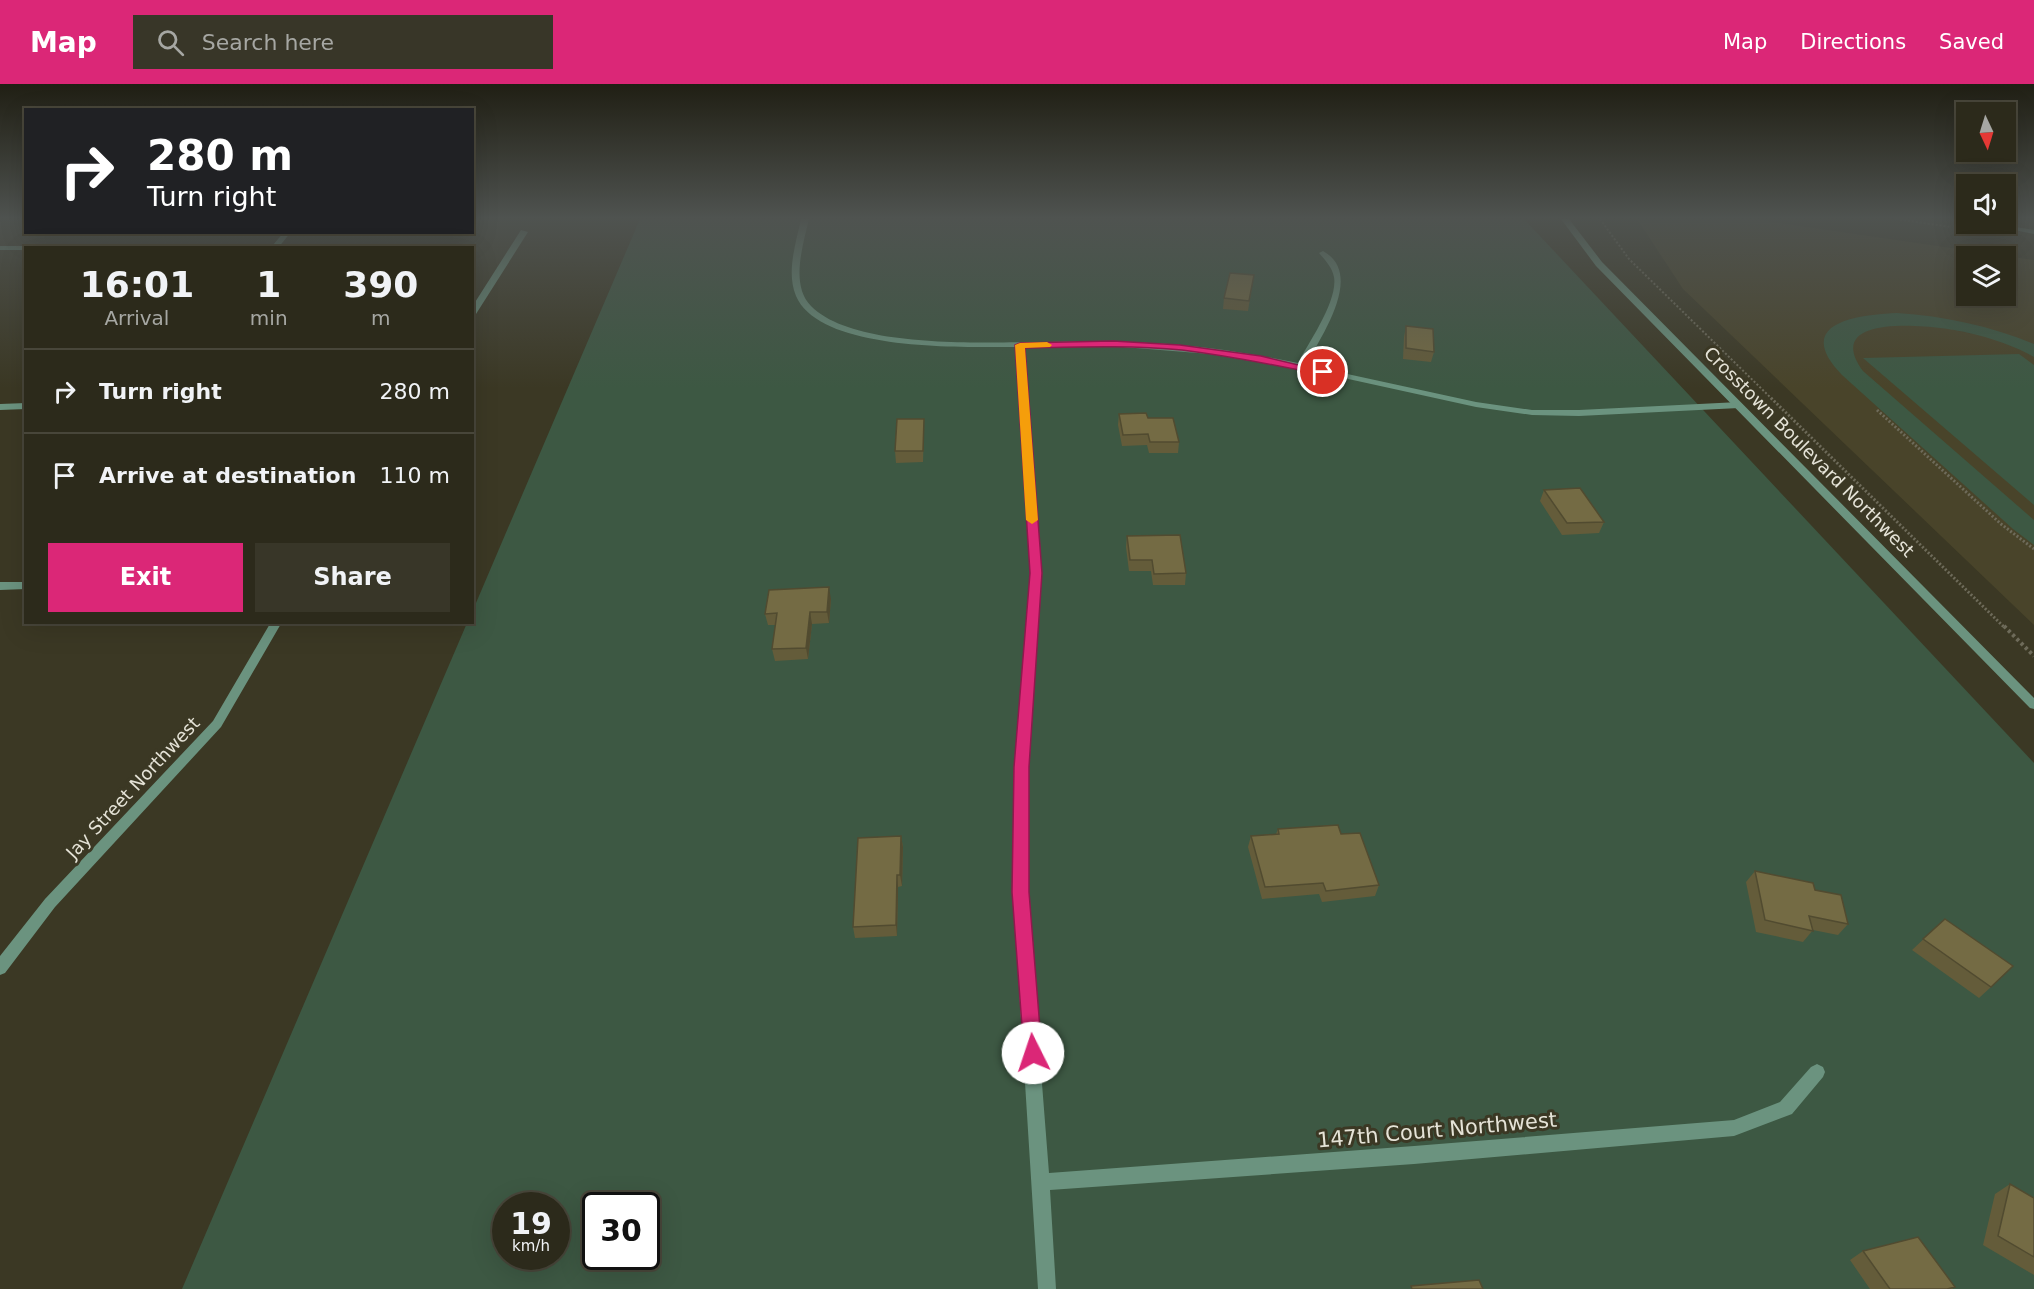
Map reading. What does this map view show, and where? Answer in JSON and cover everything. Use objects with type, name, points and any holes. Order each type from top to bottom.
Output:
[{"type":"street","points":[[474,311],[497,275]]},
{"type":"street","points":[[796,275],[798,296],[814,314],[834,324],[884,338],[1020,345],[1101,344],[1180,347],[1300,367],[1467,404],[1522,412],[1561,414],[1739,405]]},
{"type":"street","points":[[1300,367],[1332,303],[1339,283],[1336,275]]},
{"type":"street","name":"Crosstown Boulevard Northwest","points":[[1610,275],[2034,705]]},
{"type":"street","points":[[1020,345],[1036,573],[1021,767],[1020,892],[1047,1289]]},
{"type":"street","points":[[0,407],[24,406]]},
{"type":"street","points":[[0,586],[24,585]]},
{"type":"street","name":"Jay Street Northwest","points":[[0,968],[50,903],[217,724],[276,624]]},
{"type":"street","name":"147th Court Northwest","points":[[1041,1182],[1414,1155],[1734,1128],[1786,1108],[1816,1072]]},
{"type":"path","points":[[1646,275],[2034,656]]},
{"type":"path","points":[[1877,410],[2001,524],[2034,549]]},
{"type":"shaded area","points":[[1674,275],[1956,275],[1956,306],[2016,306],[2016,275],[2034,275],[2034,625],[1683,289]]},
{"type":"green space","points":[[616,275],[1577,275],[2034,763],[2034,1289],[182,1289],[467,624],[474,624],[474,608]]},
{"type":"green space","points":[[1897,313],[1967,323],[2034,344],[2034,357],[1986,337],[1955,330],[1889,326],[1869,330],[1857,338],[1853,352],[1863,371],[2034,520],[2034,545],[2013,529],[1842,375],[1828,357],[1824,344],[1827,333],[1835,325],[1864,316]]},
{"type":"green space","points":[[2019,354],[2034,365],[2034,505],[1863,358]]},
{"type":"building","points":[[1229,275],[1254,275],[1249,301],[1224,298]]},
{"type":"building","points":[[1406,326],[1433,329],[1434,352],[1406,348]]},
{"type":"building","points":[[1146,413],[1148,418],[1173,418],[1179,442],[1150,442],[1148,434],[1123,435],[1119,414]]},
{"type":"building","points":[[897,419],[924,419],[923,451],[895,451]]},
{"type":"building","points":[[1580,488],[1604,522],[1567,523],[1544,490]]},
{"type":"building","points":[[1180,535],[1186,573],[1154,574],[1152,560],[1130,560],[1127,536]]},
{"type":"building","points":[[829,587],[827,612],[810,612],[806,648],[772,649],[777,613],[765,614],[769,590]]},
{"type":"building","points":[[1338,825],[1341,834],[1360,833],[1379,885],[1326,891],[1323,883],[1265,887],[1251,836],[1279,834],[1278,829]]},
{"type":"building","points":[[901,836],[900,875],[897,875],[896,925],[853,927],[858,838]]},
{"type":"building","points":[[1755,871],[1813,883],[1815,890],[1841,895],[1848,924],[1809,916],[1813,931],[1765,920]]},
{"type":"building","points":[[1945,919],[2013,966],[1991,987],[1923,939]]},
{"type":"building","points":[[2010,1184],[2034,1198],[2034,1257],[1998,1236]]},
{"type":"building","points":[[1918,1237],[1955,1287],[1890,1289],[1863,1251]]},
{"type":"building","points":[[1479,1280],[1483,1289],[1412,1289],[1411,1286]]},
{"type":"slow traffic","points":[[1032,520],[1020,345],[1047,345]]},
{"type":"route","points":[[1033,1053],[1020,892],[1021,767],[1036,573],[1020,345],[1136,344],[1180,347],[1261,359],[1323,372]]}]
